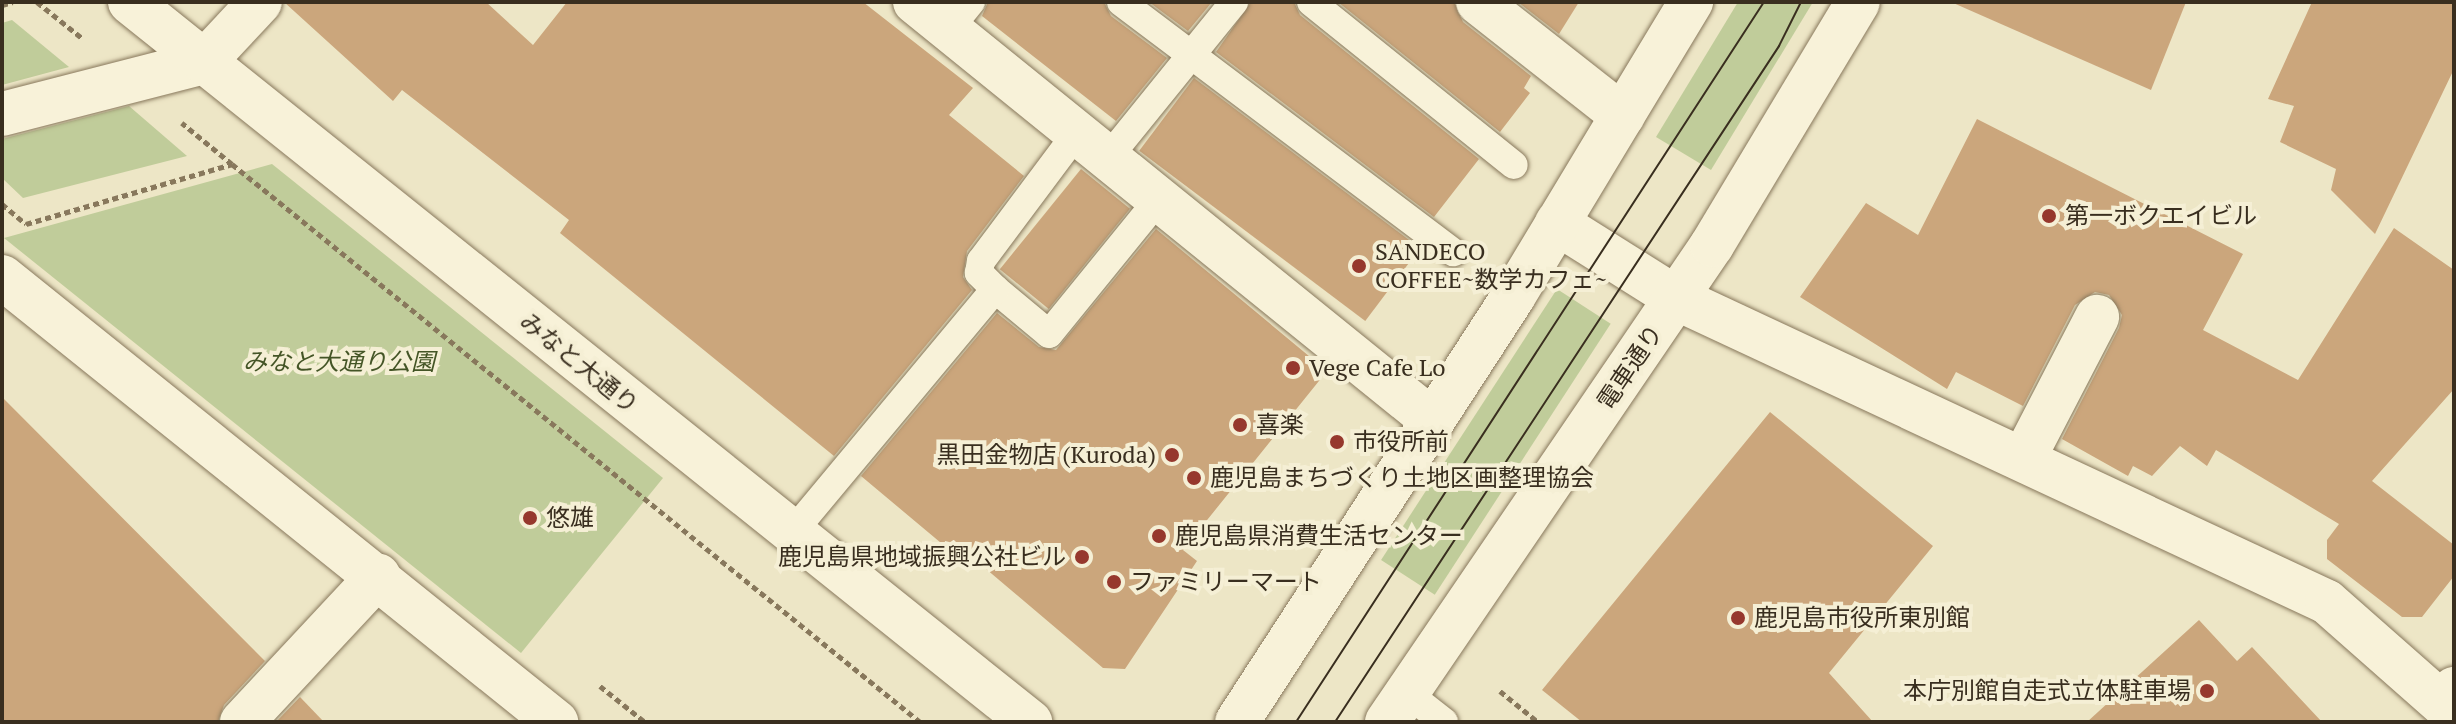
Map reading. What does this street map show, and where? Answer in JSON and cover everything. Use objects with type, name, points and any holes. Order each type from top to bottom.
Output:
[{"type":"street","name":"みなと大通り","points":[[130,2],[791,534],[1030,722]]},
{"type":"street","points":[[2,114],[204,62],[260,2]]},
{"type":"street","points":[[915,2],[960,16],[1092,146],[1432,420]]},
{"type":"street","points":[[1478,2],[1623,116]]},
{"type":"street","points":[[1237,722],[1557,223],[1691,2]]},
{"type":"street","name":"電車通り","points":[[1397,708],[1676,298],[1858,2]]},
{"type":"street","points":[[1557,223],[1676,298],[2327,602],[2450,702]]},
{"type":"street","points":[[2,277],[556,722]]},
{"type":"street","points":[[2024,458],[2097,317]]},
{"type":"street","points":[[242,722],[378,576]]},
{"type":"lane","points":[[1121,2],[1453,252]]},
{"type":"lane","points":[[1158,200],[1049,334],[979,273],[981,261],[1092,146],[1191,55],[1234,2]]},
{"type":"lane","points":[[1311,2],[1514,165]]},
{"type":"lane","points":[[791,534],[995,289]]},
{"type":"lane","points":[[1397,708],[1444,722]]},
{"type":"path","points":[[2,5],[13,2]]},
{"type":"path","points":[[37,2],[89,44]]},
{"type":"path","points":[[167,111],[920,722]]},
{"type":"path","points":[[2,204],[26,224],[232,164]]},
{"type":"path","points":[[1500,691],[1538,722]]},
{"type":"green space","points":[[1738,2],[1813,2],[1711,170],[1656,137]]},
{"type":"green space","points":[[12,20],[69,67],[2,85],[2,23]]},
{"type":"green space","points":[[129,106],[187,156],[23,198],[2,178],[2,139]]},
{"type":"green space","name":"みなと大通り公園","points":[[272,164],[663,478],[521,653],[4,238]]},
{"type":"green space","points":[[1557,289],[1611,324],[1435,595],[1381,560]]},
{"type":"building","points":[[284,2],[486,2],[533,45],[567,2],[863,2],[973,88],[949,115],[1024,176],[967,251],[963,277],[972,290],[834,456],[560,233],[569,220],[402,90],[393,101]]},
{"type":"building","points":[[988,2],[1104,2],[1111,16],[1167,58],[1116,121],[982,16]]},
{"type":"building","points":[[1149,2],[1212,2],[1188,31]]},
{"type":"building","points":[[1251,2],[1294,2],[1300,15],[1479,159],[1434,217],[1216,52]]},
{"type":"building","points":[[1338,2],[1454,2],[1463,22],[1531,76],[1524,88],[1530,93],[1500,132]]},
{"type":"building","points":[[1518,2],[1579,2],[1559,34]]},
{"type":"building","points":[[1951,2],[2186,2],[2151,90]]},
{"type":"building","points":[[2312,2],[2454,2],[2454,69],[2375,234],[2331,190],[2336,169],[2280,142],[2294,106],[2268,99]]},
{"type":"building","points":[[1194,78],[1420,248],[1365,321],[1139,151]]},
{"type":"building","points":[[1977,119],[2243,254],[2203,330],[2298,380],[2394,228],[2454,270],[2454,389],[2372,481],[2454,545],[2454,576],[2422,617],[2402,617],[2327,559],[2327,540],[2339,524],[2216,450],[2207,466],[2180,446],[2152,476],[2133,466],[2128,476],[2062,439],[2119,328],[2122,315],[2109,295],[2095,292],[2075,305],[2023,406],[1956,372],[1947,389],[1800,297],[1866,203],[1918,235]]},
{"type":"building","points":[[1081,169],[1130,209],[1049,309],[1000,269]]},
{"type":"building","points":[[1156,229],[1327,371],[1183,550],[1197,561],[1125,669],[1103,668],[953,541],[947,548],[861,476],[997,313],[1039,347],[1056,350]]},
{"type":"building","points":[[2,397],[265,661],[224,705],[218,722],[2,722]]},
{"type":"building","name":"鹿児島市役所東別館","points":[[1770,412],[1933,546],[1829,673],[1873,722],[1582,722],[1542,690]]},
{"type":"building","name":"本庁別館自走式立体駐車場","points":[[2199,620],[2237,661],[2252,647],[2322,722],[2087,722]]},
{"type":"building","points":[[300,697],[324,722],[276,722]]},
{"type":"tram line","points":[[1296,722],[1764,2]]},
{"type":"tram line","points":[[1335,722],[1779,46],[1801,2]]},
{"type":"place","name":"第一ボクエイビル","points":[[2049,216]]},
{"type":"place","name":"SANDECO COFFEE~数学カフェ~","points":[[1359,266]]},
{"type":"place","name":"Vege Cafe Lo","points":[[1293,368]]},
{"type":"place","name":"喜楽","points":[[1240,425]]},
{"type":"place","name":"市役所前","points":[[1337,442]]},
{"type":"place","name":"黒田金物店 (Kuroda)","points":[[1172,455]]},
{"type":"place","name":"鹿児島まちづくり土地区画整理協会","points":[[1194,478]]},
{"type":"place","name":"悠雄","points":[[530,518]]},
{"type":"place","name":"鹿児島県消費生活センター","points":[[1159,536]]},
{"type":"place","name":"鹿児島県地域振興公社ビル","points":[[1082,557]]},
{"type":"place","name":"ファミリーマート","points":[[1114,582]]},
{"type":"place","name":"鹿児島市役所東別館","points":[[1738,618]]},
{"type":"place","name":"本庁別館自走式立体駐車場","points":[[2207,691]]}]
